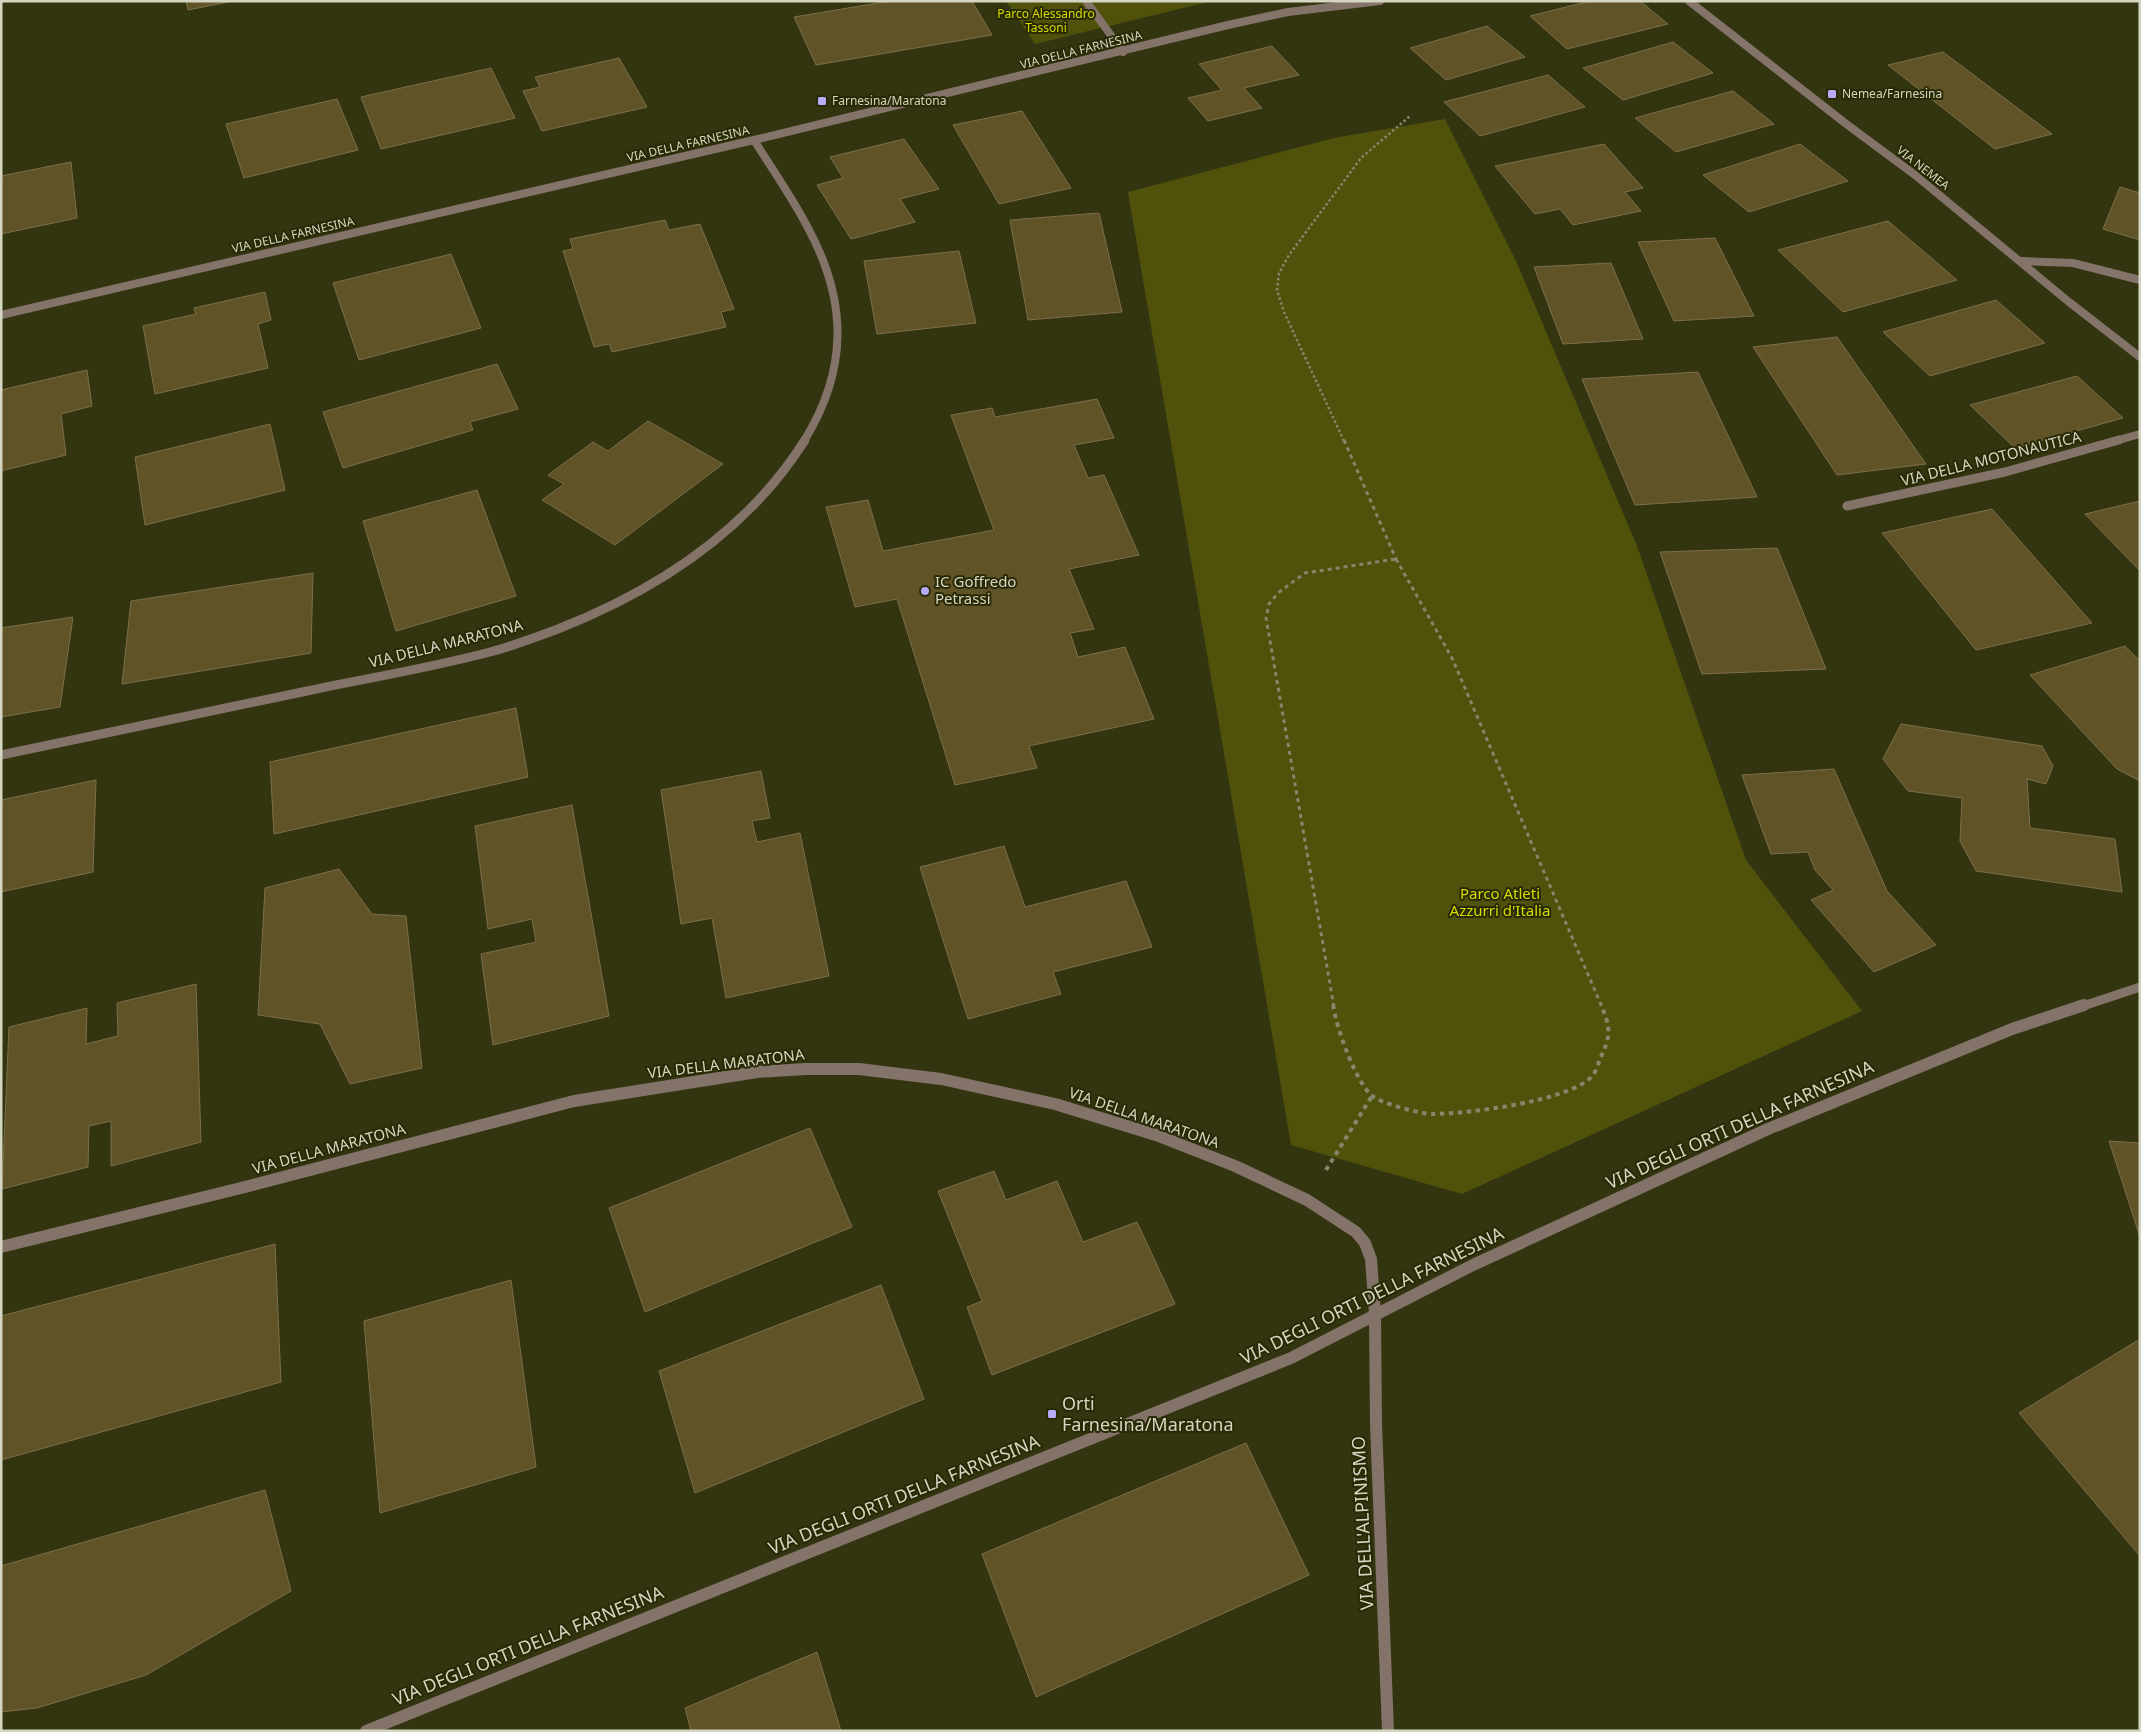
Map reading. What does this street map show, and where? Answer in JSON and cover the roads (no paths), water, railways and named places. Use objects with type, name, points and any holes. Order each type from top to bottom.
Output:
[{"type":"street","points":[[1086,1],[1123,52]]},
{"type":"street","name":"VIA DELLA FARNESINA","points":[[1,315],[754,140],[1279,14],[1380,1]]},
{"type":"street","name":"VIA NEMEA","points":[[1689,1],[1838,118],[1915,174],[2069,302],[2140,357]]},
{"type":"street","name":"VIA DELLA MARATONA","points":[[1,755],[491,652],[534,638],[628,598],[681,569],[723,536],[768,493],[786,470],[815,425],[826,401],[839,356],[837,319],[832,287],[823,256],[808,226],[754,140]]},
{"type":"street","points":[[2022,261],[2073,263],[2140,280]]},
{"type":"street","name":"VIA DELLA MOTONAUTICA","points":[[1847,506],[2005,472],[2140,434]]},
{"type":"street","name":"VIA DEGLI ORTI DELLA FARNESINA","points":[[366,1731],[1291,1358],[1474,1264],[1768,1129],[2012,1029],[2140,987]]},
{"type":"street","name":"VIA DELLA MARATONA","points":[[1,1246],[245,1187],[574,1101],[757,1072],[804,1069],[859,1069],[941,1079],[1055,1104],[1102,1117],[1199,1152],[1308,1200],[1356,1232],[1365,1243],[1371,1259],[1375,1314]]},
{"type":"street","name":"VIA DELL'ALPINISMO","points":[[1375,1314],[1376,1424],[1388,1731]]},
{"type":"place","name":"Nemea/Farnesina","points":[[1832,94]]},
{"type":"place","name":"Farnesina/Maratona","points":[[822,101]]},
{"type":"place","name":"IC Goffredo Petrassi","points":[[925,591]]},
{"type":"place","name":"Orti Farnesina/Maratona","points":[[1052,1414]]},
{"type":"park label","name":"Parco Alessandro Tassoni","points":[[1046,21]]},
{"type":"park label","name":"Parco Atleti Azzurri d'Italia","points":[[1500,902]]}]
